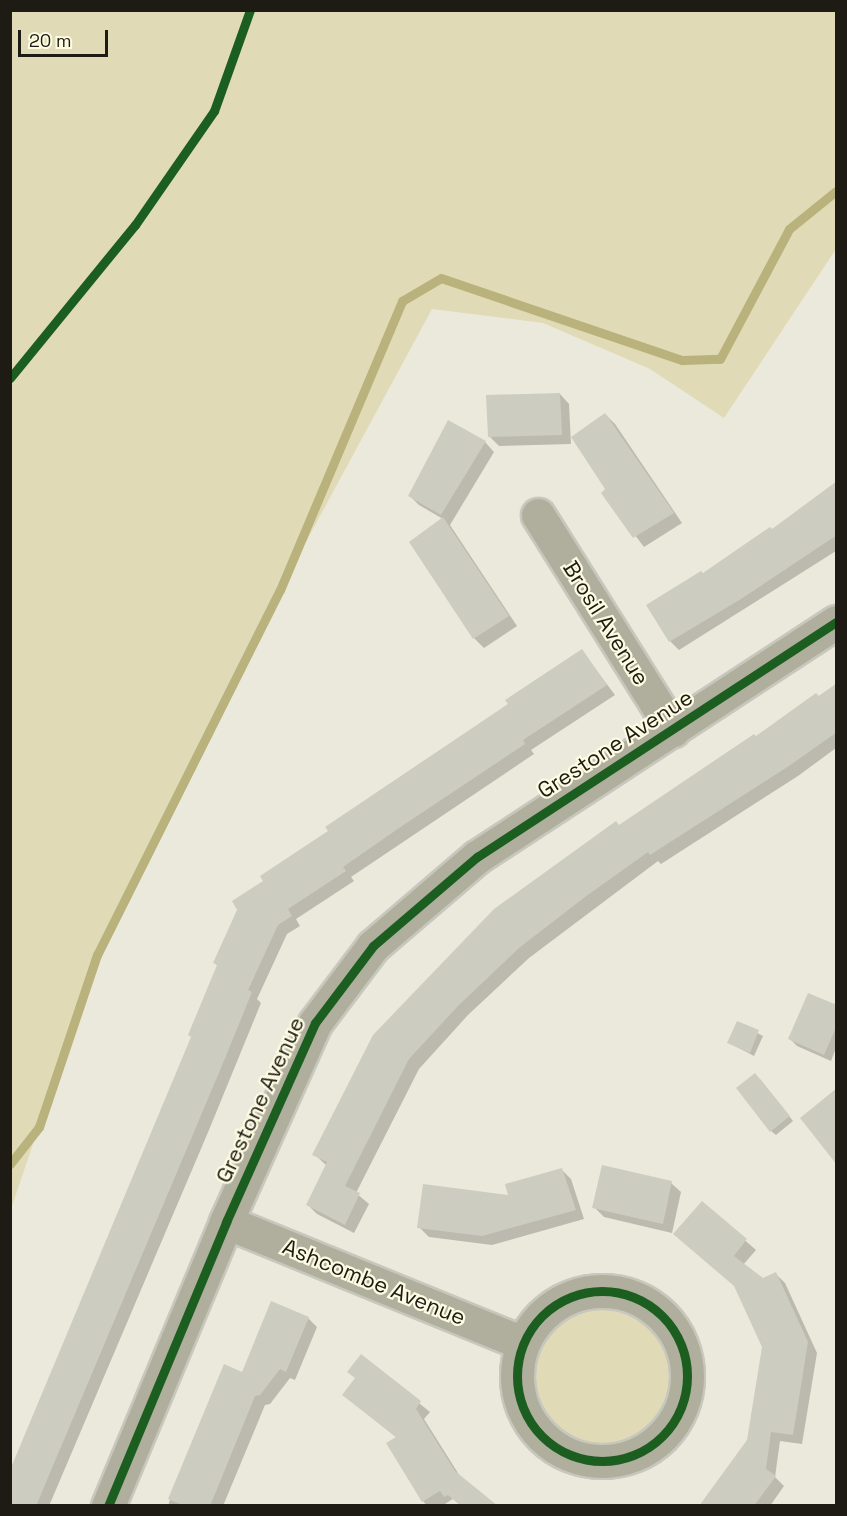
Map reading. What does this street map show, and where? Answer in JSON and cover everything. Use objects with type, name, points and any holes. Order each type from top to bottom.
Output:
[{"type":"street","name":"Brosil Avenue","points":[[538,515],[673,730]]},
{"type":"street","name":"Grestone Avenue","points":[[108,1506],[226,1222],[315,1023],[373,946],[477,857],[837,622]]},
{"type":"street","name":"Ashcombe Avenue","points":[[226,1222],[522,1343]]},
{"type":"street","points":[[595,1291],[616,1292],[637,1298],[656,1310],[671,1325],[681,1344],[687,1364],[687,1386],[682,1406],[665,1434],[640,1454],[619,1460],[598,1462],[577,1458],[557,1450],[540,1436],[527,1419],[519,1399],[516,1378],[522,1343],[538,1318],[555,1305],[574,1295],[595,1291]]},
{"type":"shaded area","points":[[11,10],[836,11],[836,249],[724,418],[650,369],[543,323],[432,309],[280,590],[97,955],[11,1209]]},
{"type":"shaded area","points":[[603,1306],[629,1312],[652,1326],[666,1349],[672,1375],[666,1401],[652,1424],[629,1438],[603,1444],[577,1438],[554,1424],[540,1401],[534,1375],[540,1349],[554,1326],[577,1312]]},
{"type":"building","points":[[560,393],[562,435],[488,437],[486,395]]},
{"type":"building","points":[[605,413],[674,513],[633,538],[601,493],[605,489],[571,437]]},
{"type":"building","points":[[448,420],[486,441],[441,515],[408,496]]},
{"type":"building","points":[[837,481],[837,535],[741,599],[669,642],[646,605],[701,571],[703,573],[770,527],[772,529]]},
{"type":"building","points":[[443,517],[509,616],[473,639],[409,542]]},
{"type":"building","points":[[582,649],[607,685],[523,740],[525,744],[343,867],[346,871],[288,909],[292,916],[278,925],[248,990],[252,992],[226,1056],[36,1506],[10,1506],[10,1470],[191,1037],[188,1035],[217,965],[213,963],[237,910],[232,901],[263,881],[260,876],[328,831],[325,827],[508,704],[505,700]]},
{"type":"building","points":[[837,683],[837,732],[789,766],[650,855],[648,852],[585,897],[519,948],[458,1006],[409,1059],[345,1186],[360,1193],[345,1225],[306,1205],[327,1162],[312,1155],[373,1035],[494,909],[616,821],[619,825],[754,734],[756,736],[816,693],[819,696]]},
{"type":"building","points":[[808,993],[837,1005],[837,1025],[824,1055],[788,1039]]},
{"type":"building","points":[[737,1021],[759,1030],[750,1053],[727,1043]]},
{"type":"building","points":[[755,1073],[790,1116],[770,1132],[736,1088]]},
{"type":"building","points":[[837,1088],[837,1165],[800,1118]]},
{"type":"building","points":[[602,1165],[672,1181],[663,1224],[592,1208]]},
{"type":"building","points":[[562,1168],[576,1210],[482,1236],[417,1228],[423,1184],[508,1195],[505,1184]]},
{"type":"building","points":[[702,1201],[747,1239],[734,1256],[763,1278],[776,1272],[808,1342],[793,1435],[771,1432],[766,1469],[776,1476],[754,1506],[699,1506],[747,1440],[762,1347],[734,1286],[673,1234]]},
{"type":"building","points":[[271,1301],[309,1317],[286,1372],[280,1369],[260,1395],[255,1396],[210,1506],[185,1506],[168,1499],[224,1364],[242,1372]]},
{"type":"building","points":[[361,1354],[421,1401],[416,1409],[455,1471],[498,1506],[461,1506],[448,1495],[444,1497],[440,1491],[422,1502],[386,1443],[396,1437],[342,1395],[355,1378],[347,1372]]},
{"type":"waterway","points":[[10,1164],[39,1127],[97,955],[280,590],[402,301],[441,278],[682,360],[720,359],[789,229],[836,191]]},
{"type":"cycle path","points":[[10,378],[135,225],[214,111],[250,10]]},
{"type":"cycle path","points":[[108,1506],[226,1222],[315,1023],[373,946],[477,857],[836,622]]},
{"type":"cycle path","points":[[602,1291],[619,1292],[635,1297],[662,1316],[681,1343],[686,1359],[687,1376],[686,1393],[681,1409],[662,1436],[635,1455],[619,1460],[602,1461],[585,1460],[569,1455],[542,1436],[523,1409],[518,1393],[517,1376],[518,1359],[523,1343],[542,1316],[569,1297],[585,1292],[602,1291]]}]
